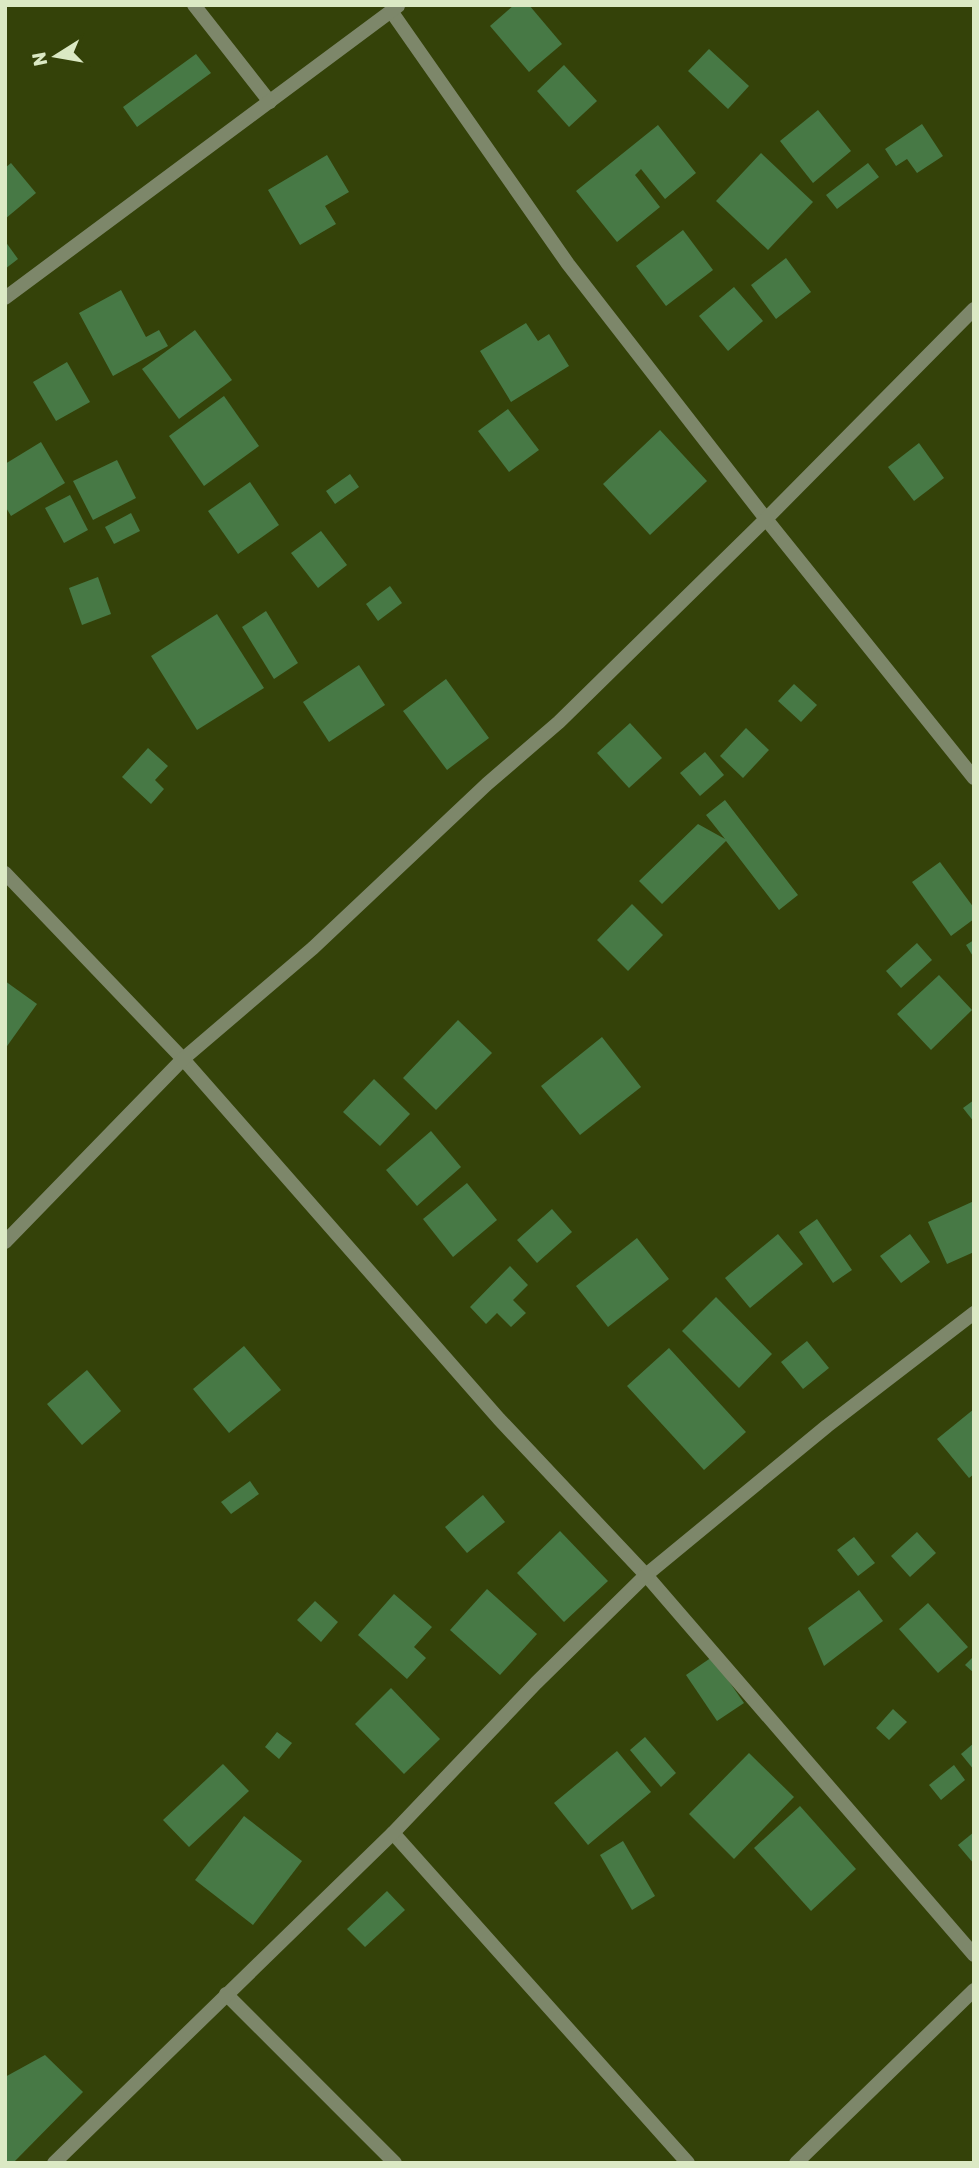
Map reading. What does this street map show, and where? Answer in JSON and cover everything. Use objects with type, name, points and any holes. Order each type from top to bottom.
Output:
[{"type":"street","points":[[194,5],[270,102]]},
{"type":"street","points":[[5,298],[395,8],[568,264],[766,519],[974,778]]},
{"type":"street","points":[[5,1242],[183,1059],[313,948],[487,783],[559,722],[766,519],[974,309]]},
{"type":"street","points":[[5,873],[183,1059],[499,1419],[646,1575],[974,1955]]},
{"type":"street","points":[[54,2163],[393,1833],[527,1693],[646,1575],[827,1426],[974,1313]]},
{"type":"street","points":[[393,1833],[688,2163]]},
{"type":"street","points":[[796,2163],[974,1990]]},
{"type":"street","points":[[226,1994],[395,2163]]},
{"type":"building","points":[[514,5],[529,5],[562,44],[529,72],[490,26]]},
{"type":"building","points":[[709,49],[749,86],[728,109],[688,71]]},
{"type":"building","points":[[196,54],[211,73],[137,127],[123,107]]},
{"type":"building","points":[[564,65],[597,101],[569,127],[537,91]]},
{"type":"building","points":[[818,110],[851,151],[813,183],[780,141]]},
{"type":"building","points":[[922,124],[943,156],[917,173],[907,159],[896,166],[885,149]]},
{"type":"building","points":[[658,125],[696,173],[665,199],[641,169],[635,175],[660,207],[617,242],[576,191]]},
{"type":"building","points":[[761,153],[813,202],[768,250],[716,201]]},
{"type":"building","points":[[327,155],[349,192],[325,206],[336,224],[300,245],[268,190]]},
{"type":"building","points":[[11,163],[36,193],[5,219],[5,168]]},
{"type":"building","points":[[868,163],[879,177],[837,209],[826,195]]},
{"type":"building","points":[[683,230],[713,270],[666,306],[636,266]]},
{"type":"building","points":[[5,241],[18,259],[5,269]]},
{"type":"building","points":[[786,258],[811,292],[776,319],[751,285]]},
{"type":"building","points":[[734,287],[763,321],[728,351],[699,316]]},
{"type":"building","points":[[121,290],[146,337],[159,330],[168,346],[113,376],[79,313]]},
{"type":"building","points":[[526,323],[538,341],[549,334],[569,366],[511,402],[480,351]]},
{"type":"building","points":[[195,330],[232,380],[179,419],[142,369]]},
{"type":"building","points":[[67,362],[90,402],[56,421],[33,382]]},
{"type":"building","points":[[224,396],[259,446],[204,486],[169,436]]},
{"type":"building","points":[[508,409],[539,450],[509,472],[478,431]]},
{"type":"building","points":[[660,430],[707,481],[650,535],[603,484]]},
{"type":"building","points":[[41,442],[65,483],[11,516],[5,506],[5,464]]},
{"type":"building","points":[[919,443],[944,478],[914,501],[888,467]]},
{"type":"building","points":[[117,460],[136,498],[93,520],[73,481]]},
{"type":"building","points":[[350,474],[359,487],[335,504],[326,491]]},
{"type":"building","points":[[250,482],[279,525],[238,554],[208,511]]},
{"type":"building","points":[[70,495],[88,530],[64,543],[45,508]]},
{"type":"building","points":[[131,513],[140,531],[114,544],[105,527]]},
{"type":"building","points":[[321,531],[347,565],[318,588],[291,553]]},
{"type":"building","points":[[98,577],[111,614],[82,625],[69,588]]},
{"type":"building","points":[[390,586],[402,603],[378,621],[366,604]]},
{"type":"building","points":[[266,611],[298,663],[274,679],[242,627]]},
{"type":"building","points":[[217,614],[264,688],[197,730],[151,656]]},
{"type":"building","points":[[359,665],[385,705],[329,742],[303,702]]},
{"type":"building","points":[[446,679],[489,738],[447,770],[403,711]]},
{"type":"building","points":[[794,684],[817,705],[801,722],[778,701]]},
{"type":"building","points":[[630,723],[662,758],[629,788],[597,753]]},
{"type":"building","points":[[746,728],[769,750],[743,778],[720,756]]},
{"type":"building","points":[[148,748],[168,766],[155,780],[164,789],[151,804],[122,777]]},
{"type":"building","points":[[705,752],[724,775],[700,796],[680,773]]},
{"type":"building","points":[[725,800],[798,895],[779,910],[726,841],[662,904],[639,881],[698,824],[725,839],[706,815]]},
{"type":"building","points":[[940,862],[974,908],[974,919],[951,936],[912,882]]},
{"type":"building","points":[[632,904],[663,935],[628,971],[597,940]]},
{"type":"building","points":[[974,940],[974,958],[966,945]]},
{"type":"building","points":[[917,943],[932,960],[901,988],[886,971]]},
{"type":"building","points":[[939,975],[972,1010],[931,1050],[897,1014]]},
{"type":"building","points":[[5,981],[37,1004],[5,1049]]},
{"type":"building","points":[[458,1020],[492,1053],[436,1110],[403,1078]]},
{"type":"building","points":[[602,1037],[641,1087],[580,1135],[541,1086]]},
{"type":"building","points":[[374,1079],[410,1114],[380,1146],[343,1112]]},
{"type":"building","points":[[974,1100],[974,1122],[963,1108]]},
{"type":"building","points":[[431,1131],[461,1167],[417,1206],[386,1170]]},
{"type":"building","points":[[467,1183],[497,1220],[453,1257],[423,1219]]},
{"type":"building","points":[[974,1201],[974,1252],[947,1264],[928,1222]]},
{"type":"building","points":[[552,1209],[572,1232],[537,1263],[517,1240]]},
{"type":"building","points":[[817,1219],[852,1270],[833,1283],[799,1232]]},
{"type":"building","points":[[778,1234],[803,1264],[750,1308],[725,1278]]},
{"type":"building","points":[[910,1234],[930,1262],[901,1283],[880,1256]]},
{"type":"building","points":[[637,1238],[669,1279],[608,1327],[576,1286]]},
{"type":"building","points":[[510,1266],[528,1285],[513,1300],[526,1313],[511,1327],[497,1313],[486,1324],[470,1307]]},
{"type":"building","points":[[716,1297],[772,1354],[739,1388],[682,1331]]},
{"type":"building","points":[[807,1341],[829,1368],[803,1389],[781,1362]]},
{"type":"building","points":[[244,1346],[281,1390],[229,1433],[193,1389]]},
{"type":"building","points":[[669,1348],[746,1432],[704,1470],[627,1386]]},
{"type":"building","points":[[87,1370],[121,1411],[82,1445],[47,1404]]},
{"type":"building","points":[[974,1409],[974,1474],[969,1478],[937,1439]]},
{"type":"building","points":[[250,1481],[259,1494],[231,1514],[221,1502]]},
{"type":"building","points":[[483,1495],[505,1522],[467,1553],[445,1527]]},
{"type":"building","points":[[560,1531],[608,1581],[564,1622],[517,1573]]},
{"type":"building","points":[[917,1532],[936,1553],[910,1577],[891,1556]]},
{"type":"building","points":[[854,1537],[875,1563],[858,1576],[837,1550]]},
{"type":"building","points":[[487,1589],[537,1634],[500,1675],[450,1630]]},
{"type":"building","points":[[859,1590],[883,1621],[824,1666],[808,1628]]},
{"type":"building","points":[[394,1594],[432,1627],[414,1647],[426,1658],[407,1679],[358,1635]]},
{"type":"building","points":[[315,1601],[338,1622],[321,1642],[297,1620]]},
{"type":"building","points":[[928,1603],[968,1647],[938,1673],[899,1629]]},
{"type":"building","points":[[974,1656],[974,1673],[965,1665]]},
{"type":"building","points":[[712,1657],[744,1703],[717,1721],[686,1675]]},
{"type":"building","points":[[391,1688],[440,1739],[404,1774],[355,1724]]},
{"type":"building","points":[[893,1709],[907,1722],[889,1740],[876,1728]]},
{"type":"building","points":[[277,1732],[292,1743],[279,1759],[265,1747]]},
{"type":"building","points":[[645,1737],[676,1773],[661,1787],[630,1750]]},
{"type":"building","points":[[974,1743],[974,1770],[961,1754]]},
{"type":"building","points":[[617,1751],[651,1792],[588,1845],[554,1803]]},
{"type":"building","points":[[749,1753],[794,1797],[734,1859],[689,1814]]},
{"type":"building","points":[[223,1764],[249,1791],[189,1847],[163,1820]]},
{"type":"building","points":[[954,1765],[965,1780],[941,1800],[929,1785]]},
{"type":"building","points":[[800,1806],[856,1869],[811,1911],[754,1848]]},
{"type":"building","points":[[244,1816],[302,1861],[253,1925],[195,1880]]},
{"type":"building","points":[[974,1832],[974,1864],[958,1845]]},
{"type":"building","points":[[623,1841],[655,1896],[632,1910],[600,1855]]},
{"type":"building","points":[[387,1891],[405,1910],[365,1947],[347,1929]]},
{"type":"building","points":[[45,2055],[83,2092],[13,2163],[5,2163],[5,2077]]}]
